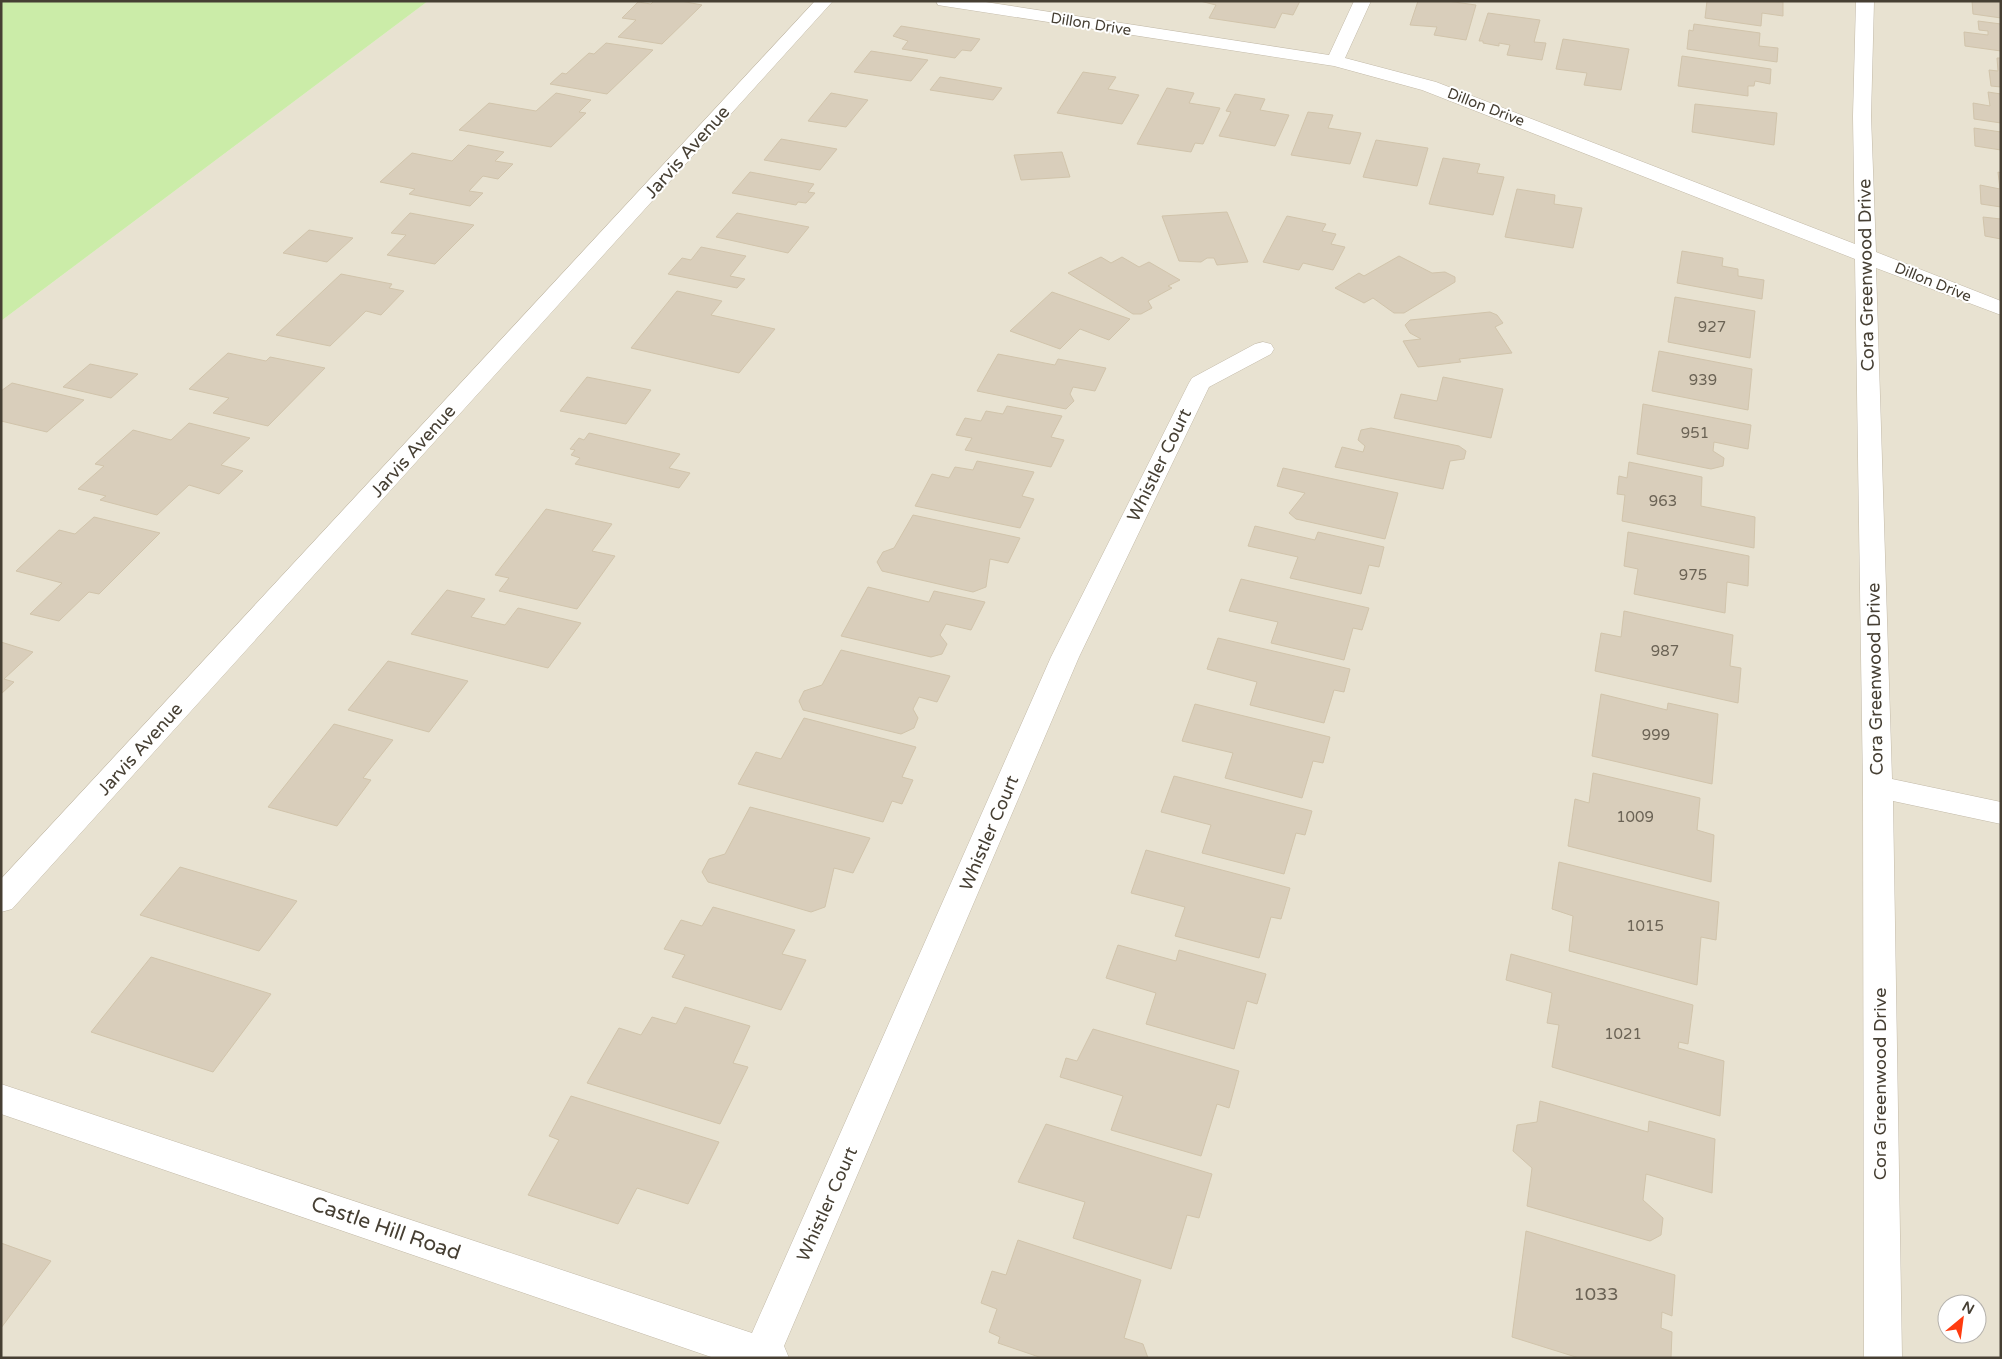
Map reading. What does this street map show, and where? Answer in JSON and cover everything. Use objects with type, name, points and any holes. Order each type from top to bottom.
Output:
[{"type":"street","name":"Jarvis Avenue","points":[[1,900],[825,1]]},
{"type":"street","name":"Dillon Drive","points":[[944,1],[1335,61],[1429,86],[1867,255],[1924,280],[2001,309]]},
{"type":"street","points":[[1335,61],[1364,1]]},
{"type":"street","name":"Cora Greenwood Drive","points":[[1865,1],[1862,116],[1867,255],[1878,787],[1883,1358]]},
{"type":"street","name":"Whistler Court","points":[[764,1357],[1065,657],[1200,383],[1263,349]]},
{"type":"street","points":[[1878,787],[2001,813]]},
{"type":"street","name":"Castle Hill Road","points":[[1,1099],[764,1357]]},
{"type":"shaded area","points":[[428,1],[2001,1],[2001,1358],[1,1358],[1,321]]},
{"type":"green space","points":[[1,1],[428,1],[1,321]]},
{"type":"building","points":[[654,1],[681,1],[702,5],[662,44],[618,37],[636,20],[622,18],[638,2],[651,4]]},
{"type":"building","points":[[1200,1],[1300,1],[1293,15],[1282,13],[1275,28],[1209,18],[1216,5]]},
{"type":"building","points":[[1418,1],[1447,1],[1476,5],[1466,40],[1434,35],[1437,27],[1410,25]]},
{"type":"building","points":[[1707,1],[1783,2],[1783,16],[1762,13],[1761,26],[1705,18]]},
{"type":"building","points":[[1972,1],[2001,1],[2001,18],[1973,14]]},
{"type":"building","points":[[1488,13],[1540,20],[1534,42],[1546,43],[1542,60],[1507,55],[1510,45],[1499,43],[1499,46],[1479,41]]},
{"type":"building","points":[[1978,21],[2001,24],[2001,51],[1965,46],[1964,32],[1988,35],[1988,31],[1979,30]]},
{"type":"building","points":[[1694,24],[1760,33],[1759,46],[1778,48],[1777,62],[1687,49],[1689,30],[1693,31]]},
{"type":"building","points":[[901,26],[980,39],[971,51],[962,50],[955,58],[902,49],[908,41],[893,36]]},
{"type":"building","points":[[1563,39],[1629,49],[1621,90],[1584,85],[1587,73],[1556,69]]},
{"type":"building","points":[[606,43],[653,50],[607,94],[550,84],[562,73],[566,74],[589,53],[594,54]]},
{"type":"building","points":[[871,51],[928,60],[911,81],[854,72]]},
{"type":"building","points":[[1682,56],[1771,69],[1770,84],[1755,81],[1754,86],[1748,86],[1748,96],[1678,86]]},
{"type":"building","points":[[1997,58],[2001,58],[2001,87],[1991,86],[1989,70],[1998,71]]},
{"type":"building","points":[[1083,72],[1116,77],[1108,89],[1139,95],[1122,124],[1057,113]]},
{"type":"building","points":[[940,77],[1002,88],[993,100],[930,90]]},
{"type":"building","points":[[1167,88],[1194,93],[1189,103],[1220,108],[1203,144],[1195,143],[1191,152],[1137,144]]},
{"type":"building","points":[[1988,92],[2001,94],[2001,123],[1974,119],[1973,103],[1990,106]]},
{"type":"building","points":[[556,93],[591,100],[579,112],[586,113],[551,147],[459,130],[489,103],[536,111]]},
{"type":"building","points":[[831,93],[868,100],[846,127],[808,121]]},
{"type":"building","points":[[1235,94],[1265,99],[1260,110],[1289,115],[1275,146],[1219,136],[1231,112],[1226,111]]},
{"type":"building","points":[[1695,104],[1777,113],[1774,145],[1692,132]]},
{"type":"building","points":[[1308,112],[1333,115],[1328,128],[1361,133],[1350,164],[1291,155]]},
{"type":"building","points":[[1974,128],[2001,132],[2001,150],[1975,146]]},
{"type":"building","points":[[781,139],[837,149],[820,170],[764,160]]},
{"type":"building","points":[[1376,140],[1428,148],[1417,186],[1363,177]]},
{"type":"building","points":[[468,145],[504,152],[495,161],[513,164],[498,179],[483,176],[469,191],[483,193],[470,206],[409,194],[415,189],[380,182],[412,153],[452,161]]},
{"type":"building","points":[[1062,152],[1070,177],[1021,180],[1014,155]]},
{"type":"building","points":[[1443,158],[1480,164],[1477,173],[1504,177],[1493,215],[1429,204]]},
{"type":"building","points":[[750,172],[814,184],[808,192],[815,193],[806,203],[798,202],[796,205],[732,193]]},
{"type":"building","points":[[1998,172],[2001,173],[2001,207],[1981,204],[1980,185],[2000,189]]},
{"type":"building","points":[[1517,189],[1555,195],[1554,204],[1582,208],[1573,248],[1505,237]]},
{"type":"building","points":[[1227,212],[1248,262],[1217,265],[1214,258],[1207,258],[1201,262],[1179,261],[1162,216]]},
{"type":"building","points":[[410,213],[474,225],[435,264],[387,255],[406,235],[391,233]]},
{"type":"building","points":[[737,213],[809,227],[788,253],[716,237]]},
{"type":"building","points":[[1287,216],[1326,224],[1322,231],[1336,234],[1331,244],[1345,247],[1333,270],[1303,263],[1299,270],[1263,262]]},
{"type":"building","points":[[1983,217],[2001,219],[2001,239],[1985,236]]},
{"type":"building","points":[[309,230],[353,238],[327,262],[283,253]]},
{"type":"building","points":[[701,247],[746,256],[730,276],[745,279],[737,288],[668,274],[682,258],[691,260]]},
{"type":"building","points":[[1682,251],[1723,258],[1722,266],[1738,269],[1738,276],[1764,280],[1762,299],[1677,283]]},
{"type":"building","points":[[1399,256],[1432,273],[1445,272],[1455,277],[1455,282],[1404,313],[1394,313],[1373,298],[1364,303],[1335,288],[1359,273],[1364,276]]},
{"type":"building","points":[[1101,257],[1111,263],[1122,257],[1139,267],[1149,262],[1180,280],[1168,286],[1172,288],[1148,301],[1152,308],[1141,314],[1133,314],[1068,273]]},
{"type":"building","points":[[341,274],[392,284],[389,288],[404,291],[381,315],[366,311],[330,346],[276,335]]},
{"type":"building","points":[[677,291],[722,301],[711,315],[775,329],[739,373],[631,348]]},
{"type":"building","points":[[1052,292],[1130,319],[1109,340],[1080,329],[1060,349],[1010,331]]},
{"type":"building","points":[[1675,297],[1755,311],[1750,358],[1668,342]]},
{"type":"building","points":[[1490,312],[1497,315],[1503,323],[1495,327],[1512,353],[1459,359],[1461,362],[1418,367],[1403,341],[1421,339],[1410,333],[1405,325],[1410,320]]},
{"type":"building","points":[[1659,351],[1752,369],[1748,410],[1652,391]]},
{"type":"building","points":[[228,353],[266,361],[270,357],[325,368],[268,426],[213,413],[229,398],[189,389]]},
{"type":"building","points":[[998,354],[1055,365],[1058,359],[1106,368],[1095,391],[1073,387],[1070,394],[1074,401],[1066,409],[977,391]]},
{"type":"building","points":[[90,364],[138,374],[111,398],[63,387]]},
{"type":"building","points":[[587,377],[651,390],[626,424],[560,411]]},
{"type":"building","points":[[1443,377],[1503,389],[1491,438],[1394,418],[1401,394],[1437,401]]},
{"type":"building","points":[[12,383],[84,400],[47,432],[1,421],[1,391]]},
{"type":"building","points":[[1643,404],[1751,425],[1748,449],[1714,442],[1713,451],[1724,458],[1723,466],[1711,469],[1637,454]]},
{"type":"building","points":[[1007,406],[1062,416],[1051,437],[1064,440],[1051,467],[965,450],[972,438],[956,435],[965,418],[981,421],[986,411],[1003,414]]},
{"type":"building","points":[[189,423],[250,438],[221,465],[243,471],[219,494],[189,485],[157,515],[100,500],[106,496],[78,489],[104,466],[95,464],[133,430],[171,440]]},
{"type":"building","points":[[1371,428],[1459,446],[1466,451],[1464,459],[1450,461],[1443,489],[1335,467],[1342,447],[1363,452],[1365,446],[1358,440],[1361,430]]},
{"type":"building","points":[[589,433],[680,454],[669,468],[690,473],[679,488],[575,464],[580,458],[571,455],[575,450],[570,449],[579,438],[584,440]]},
{"type":"building","points":[[977,461],[1034,472],[1022,496],[1034,499],[1020,528],[915,506],[932,474],[949,478],[955,467],[973,470]]},
{"type":"building","points":[[1629,462],[1702,477],[1701,506],[1755,517],[1754,548],[1622,521],[1625,495],[1617,494],[1619,476],[1627,478]]},
{"type":"building","points":[[1283,468],[1398,493],[1385,539],[1296,519],[1289,513],[1305,493],[1277,486]]},
{"type":"building","points":[[546,509],[612,524],[592,551],[615,556],[577,609],[499,591],[509,578],[495,575]]},
{"type":"building","points":[[913,515],[1020,538],[1008,563],[990,559],[986,587],[973,592],[882,571],[877,562],[883,552],[894,548]]},
{"type":"building","points":[[94,517],[160,533],[99,594],[89,592],[59,621],[30,614],[62,583],[16,571],[59,530],[75,534]]},
{"type":"building","points":[[1255,526],[1315,540],[1318,532],[1384,547],[1379,567],[1369,565],[1361,594],[1290,578],[1298,557],[1248,546]]},
{"type":"building","points":[[1628,532],[1749,556],[1748,586],[1727,582],[1725,613],[1634,594],[1638,569],[1624,566]]},
{"type":"building","points":[[1241,579],[1369,608],[1362,630],[1353,628],[1344,660],[1271,643],[1278,622],[1229,611]]},
{"type":"building","points":[[868,587],[929,602],[934,591],[985,602],[971,630],[946,624],[940,635],[947,644],[942,654],[931,657],[841,636]]},
{"type":"building","points":[[447,590],[485,599],[471,617],[505,625],[518,608],[581,623],[548,668],[411,634]]},
{"type":"building","points":[[1624,611],[1733,635],[1730,666],[1741,668],[1738,703],[1595,671],[1601,633],[1621,637]]},
{"type":"building","points":[[1218,638],[1350,669],[1344,692],[1334,690],[1324,723],[1250,705],[1257,682],[1207,669]]},
{"type":"building","points":[[1,642],[33,652],[4,679],[14,682],[1,694]]},
{"type":"building","points":[[841,650],[950,676],[937,702],[919,697],[913,709],[918,718],[914,728],[901,734],[803,710],[799,701],[804,691],[822,685]]},
{"type":"building","points":[[388,661],[468,681],[429,732],[348,710]]},
{"type":"building","points":[[1601,694],[1667,710],[1668,703],[1718,714],[1712,784],[1592,756]]},
{"type":"building","points":[[1195,704],[1330,737],[1323,763],[1313,761],[1302,798],[1225,778],[1233,753],[1182,741]]},
{"type":"building","points":[[804,718],[916,747],[902,777],[913,780],[902,804],[892,801],[883,822],[738,784],[756,752],[781,759]]},
{"type":"building","points":[[334,724],[393,740],[363,778],[371,780],[337,826],[268,807]]},
{"type":"building","points":[[1593,773],[1700,798],[1697,830],[1714,835],[1711,882],[1568,846],[1575,799],[1589,803]]},
{"type":"building","points":[[1174,776],[1312,811],[1305,835],[1296,833],[1284,874],[1202,853],[1211,825],[1161,812]]},
{"type":"building","points":[[750,807],[870,838],[853,873],[834,868],[825,907],[811,912],[708,882],[702,872],[709,859],[725,854]]},
{"type":"building","points":[[1146,850],[1290,888],[1281,919],[1271,917],[1259,958],[1175,936],[1185,907],[1131,893]]},
{"type":"building","points":[[1559,862],[1719,902],[1716,940],[1701,937],[1697,985],[1569,951],[1573,916],[1552,909]]},
{"type":"building","points":[[180,867],[297,901],[259,951],[140,915]]},
{"type":"building","points":[[713,907],[795,930],[782,954],[806,960],[781,1010],[672,977],[685,955],[664,949],[681,920],[702,926]]},
{"type":"building","points":[[1118,945],[1176,961],[1179,950],[1266,974],[1257,1004],[1247,1001],[1234,1049],[1146,1024],[1156,993],[1106,978]]},
{"type":"building","points":[[1511,954],[1693,1005],[1688,1044],[1679,1042],[1678,1048],[1724,1061],[1720,1116],[1552,1067],[1559,1025],[1547,1023],[1552,993],[1506,980]]},
{"type":"building","points":[[151,957],[271,994],[213,1072],[91,1032]]},
{"type":"building","points":[[685,1007],[750,1026],[733,1063],[748,1067],[720,1124],[587,1083],[619,1028],[641,1035],[652,1017],[676,1024]]},
{"type":"building","points":[[1093,1029],[1239,1071],[1229,1108],[1217,1104],[1201,1156],[1111,1130],[1123,1096],[1060,1077],[1066,1058],[1077,1061]]},
{"type":"building","points":[[571,1096],[719,1142],[688,1204],[637,1188],[618,1224],[528,1195],[559,1140],[549,1136]]},
{"type":"building","points":[[1540,1101],[1648,1132],[1649,1121],[1715,1139],[1712,1193],[1646,1174],[1643,1200],[1663,1218],[1661,1235],[1650,1241],[1527,1206],[1532,1168],[1513,1151],[1517,1125],[1537,1122]]},
{"type":"building","points":[[1046,1124],[1212,1174],[1199,1218],[1187,1215],[1171,1269],[1073,1238],[1085,1202],[1018,1182]]},
{"type":"building","points":[[1526,1231],[1675,1275],[1672,1316],[1662,1312],[1661,1328],[1672,1332],[1671,1358],[1579,1358],[1512,1337]]},
{"type":"building","points":[[1018,1240],[1141,1280],[1124,1338],[1143,1344],[1148,1358],[1042,1358],[998,1343],[1000,1337],[989,1332],[997,1309],[981,1303],[992,1271],[1006,1275]]},
{"type":"building","points":[[1,1243],[51,1261],[1,1328]]}]
